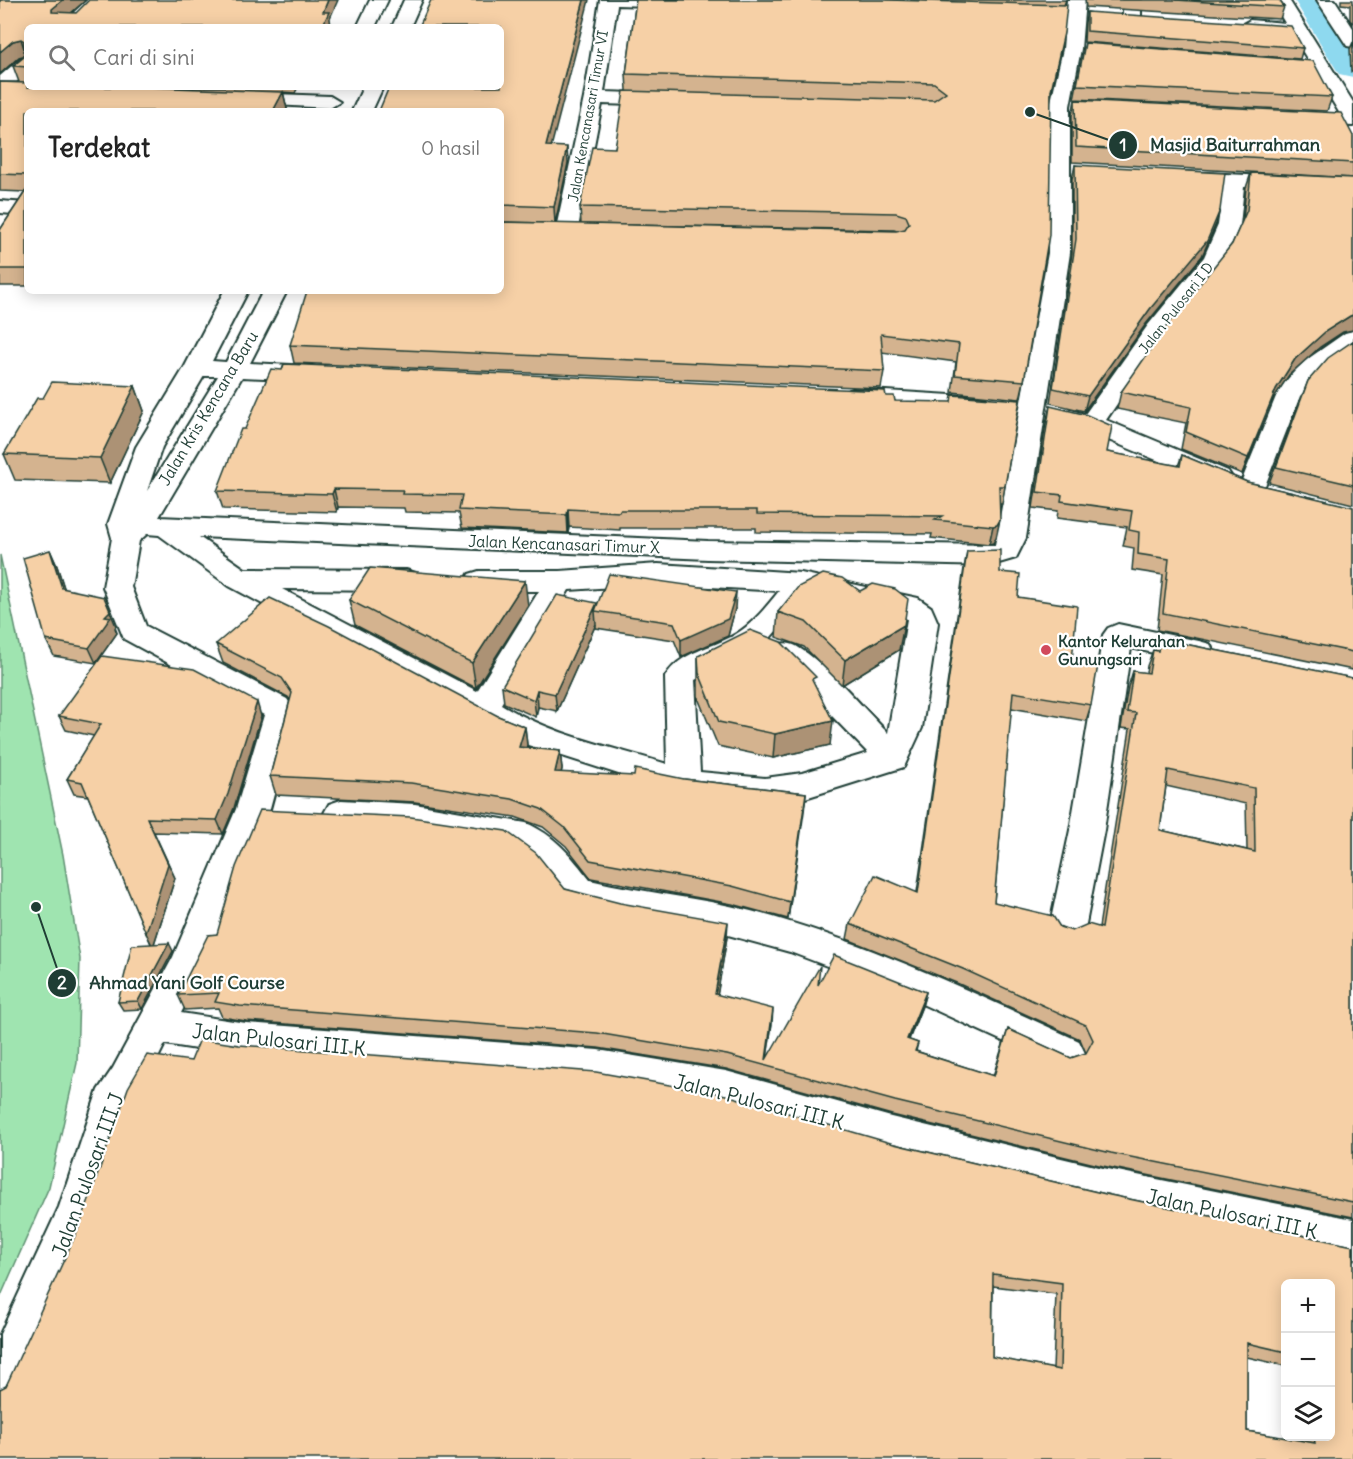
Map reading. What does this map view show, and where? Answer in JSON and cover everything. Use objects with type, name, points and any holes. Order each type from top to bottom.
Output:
[{"type":"street","points":[[367,24],[379,0]]},
{"type":"street","points":[[402,24],[413,0]]},
{"type":"street","name":"Jalan Kencanasari Timur VI","points":[[589,233],[555,232],[594,98],[609,0]]},
{"type":"street","points":[[614,0],[697,2]]},
{"type":"street","points":[[1280,0],[1297,30],[1335,56]]},
{"type":"street","points":[[1282,117],[1353,119],[1335,56],[1326,0]]},
{"type":"street","points":[[1033,410],[1059,253],[1068,171],[1075,10]]},
{"type":"street","points":[[1230,24],[1297,30]]},
{"type":"street","points":[[1072,49],[1096,51]]},
{"type":"street","points":[[1259,64],[1335,56]]},
{"type":"street","points":[[0,88],[24,66]]},
{"type":"street","points":[[0,88],[24,90]]},
{"type":"street","points":[[363,108],[372,90]]},
{"type":"street","points":[[594,98],[687,101]]},
{"type":"street","points":[[225,99],[331,100]]},
{"type":"street","points":[[1167,177],[1353,186]]},
{"type":"street","name":"Jalan Pulosari I D","points":[[1091,423],[1156,330],[1214,259],[1229,225],[1234,181]]},
{"type":"street","points":[[0,207],[24,209]]},
{"type":"street","name":"Jalan Kris Kencana Baru","points":[[138,528],[149,447],[196,368],[234,294]]},
{"type":"street","name":"Jalan Kris Kencana Baru","points":[[138,528],[234,370],[273,294]]},
{"type":"street","points":[[828,396],[934,401],[1033,410],[1091,423],[1263,493],[1288,394],[1311,368],[1353,338]]},
{"type":"street","points":[[196,368],[340,374]]},
{"type":"street","name":"Jalan Kencanasari Timur X","points":[[138,528],[708,550],[989,556],[1006,550],[1012,538],[1033,410]]},
{"type":"street","points":[[239,579],[560,581],[658,574],[801,583],[908,605],[921,614],[923,624],[906,728],[893,758],[802,786],[740,790],[684,782],[513,727],[483,708],[138,528],[116,580],[134,632],[279,710],[265,771],[284,811],[415,817],[514,832],[546,851],[579,892],[750,925],[839,954],[944,996],[1066,1053]]},
{"type":"street","points":[[483,708],[560,581]]},
{"type":"street","points":[[684,782],[680,677],[688,670],[746,642],[770,622],[801,583]]},
{"type":"street","points":[[1067,929],[1087,830],[1118,635],[1224,657]]},
{"type":"street","points":[[746,642],[775,649],[791,657],[893,758]]},
{"type":"street","name":"Jalan Pulosari III J","points":[[0,1380],[52,1275],[98,1153],[115,1097],[127,1080],[189,963],[284,811]]},
{"type":"street","name":"Jalan Pulosari III K","points":[[156,1026],[246,1040],[598,1067],[703,1085],[891,1136],[1103,1188],[1353,1239]]},
{"type":"green space","points":[[0,555],[63,855],[80,959],[77,1063],[49,1187],[0,1298]]},
{"type":"building","points":[[0,0],[63,0],[52,9],[52,12],[76,13],[89,0],[328,0],[323,12],[329,12],[323,24],[24,24],[24,41],[21,39],[13,41],[0,52]]},
{"type":"building","points":[[431,0],[584,0],[546,146],[567,147],[554,207],[504,205],[504,108],[380,108],[388,90],[504,90],[504,24],[420,24]]},
{"type":"building","points":[[636,0],[888,0],[1067,5],[1064,33],[1051,90],[1049,235],[1024,381],[955,375],[959,344],[881,334],[884,371],[290,345],[306,294],[504,294],[504,222],[896,231],[905,229],[909,223],[906,216],[896,213],[580,207],[592,147],[615,148],[624,91],[934,100],[946,92],[934,83],[626,74]]},
{"type":"building","points":[[1176,0],[1279,0],[1284,7]]},
{"type":"building","points":[[1087,12],[1291,26],[1303,48],[1087,31]]},
{"type":"building","points":[[1085,43],[1313,61],[1332,97],[1077,85]]},
{"type":"building","points":[[24,57],[24,67],[13,66]]},
{"type":"building","points":[[0,82],[24,83],[24,90],[283,92],[275,108],[24,108],[24,175],[0,174]]},
{"type":"building","points":[[1075,100],[1341,113],[1353,136],[1353,163],[1076,147]]},
{"type":"building","points":[[1075,165],[1225,173],[1220,210],[1207,241],[1150,309],[1088,396],[1053,388],[1076,239]]},
{"type":"building","points":[[1251,173],[1353,178],[1353,315],[1326,331],[1295,359],[1276,389],[1248,458],[1186,432],[1191,407],[1121,392],[1171,320],[1232,244],[1247,210]]},
{"type":"building","points":[[24,194],[24,269],[0,269],[0,230]]},
{"type":"building","points":[[1353,341],[1353,485],[1276,467],[1308,381],[1328,358]]},
{"type":"building","points":[[284,364],[885,391],[886,396],[894,396],[895,401],[951,402],[952,395],[1020,400],[1005,486],[999,486],[1000,520],[997,525],[993,526],[935,520],[942,516],[757,514],[757,510],[620,510],[619,512],[568,509],[567,515],[459,510],[462,495],[402,494],[403,490],[334,489],[332,494],[217,491],[241,429],[245,429],[271,369],[282,370]]},
{"type":"building","points":[[52,382],[135,386],[100,458],[4,454],[37,398],[43,398]]},
{"type":"building","points":[[1050,406],[1087,415],[1112,426],[1107,452],[1180,466],[1182,455],[1247,482],[1353,507],[1353,652],[1163,613],[1169,559],[1138,554],[1139,532],[1129,530],[1132,511],[1061,501],[1062,495],[1037,492]]},
{"type":"building","points":[[50,550],[62,588],[104,597],[110,611],[105,616],[111,617],[89,648],[46,640],[23,558]]},
{"type":"building","points":[[1000,550],[1000,572],[1020,574],[1018,597],[1077,606],[1072,661],[1098,665],[1091,705],[1013,692],[994,902],[1053,916],[1060,927],[1072,931],[1088,924],[1102,928],[1136,713],[1127,712],[1133,671],[1149,673],[1153,650],[1158,651],[1160,639],[1353,678],[1353,1202],[1111,1153],[895,1101],[727,1055],[597,1033],[240,1006],[215,1002],[219,993],[178,995],[208,935],[217,934],[236,867],[260,810],[411,817],[506,831],[536,853],[565,889],[620,903],[728,922],[715,994],[773,1009],[766,1060],[820,966],[818,985],[834,955],[926,992],[907,1039],[918,1043],[915,1051],[994,1076],[1008,1029],[1071,1058],[1086,1053],[1093,1040],[1086,1025],[963,969],[850,924],[875,875],[918,893],[967,551]],"holes":[[[1168,770],[1254,788],[1255,852],[1160,830]]]},
{"type":"building","points":[[370,568],[525,581],[472,663],[349,600]]},
{"type":"building","points":[[609,574],[736,592],[728,619],[681,640],[674,623],[595,611]]},
{"type":"building","points":[[823,574],[842,578],[860,591],[873,584],[895,589],[908,599],[904,625],[845,660],[806,622],[778,612],[798,587]]},
{"type":"building","points":[[557,595],[597,603],[555,694],[537,690],[534,700],[502,686]]},
{"type":"building","points":[[270,598],[329,626],[498,716],[525,727],[519,747],[560,751],[555,772],[634,776],[635,769],[684,779],[806,793],[790,902],[732,886],[590,860],[564,827],[541,809],[512,799],[411,783],[270,776],[292,693],[282,678],[216,644]]},
{"type":"building","points":[[750,630],[781,642],[816,677],[812,679],[833,721],[775,734],[719,722],[699,673],[698,656]]},
{"type":"building","points":[[102,656],[194,669],[257,702],[228,794],[217,820],[147,818],[168,864],[146,933],[82,782],[67,779],[101,724],[59,716]]},
{"type":"building","points":[[169,943],[138,1001],[118,1002],[132,945]]},
{"type":"building","points":[[200,1039],[239,1045],[596,1072],[726,1095],[894,1144],[1110,1195],[1353,1246],[1353,1459],[0,1459],[0,1389],[6,1386],[80,1225],[128,1088],[147,1055],[191,1061]],"holes":[[[993,1274],[1062,1283],[1060,1370],[992,1357]]]},
{"type":"waterway","points":[[1313,0],[1353,65]]},
{"type":"place","name":"Masjid Baiturrahman","points":[[1030,112]]},
{"type":"place","name":"Kantor Kelurahan Gunungsari","points":[[1046,650]]},
{"type":"place","name":"Ahmad Yani Golf Course","points":[[36,907]]}]
